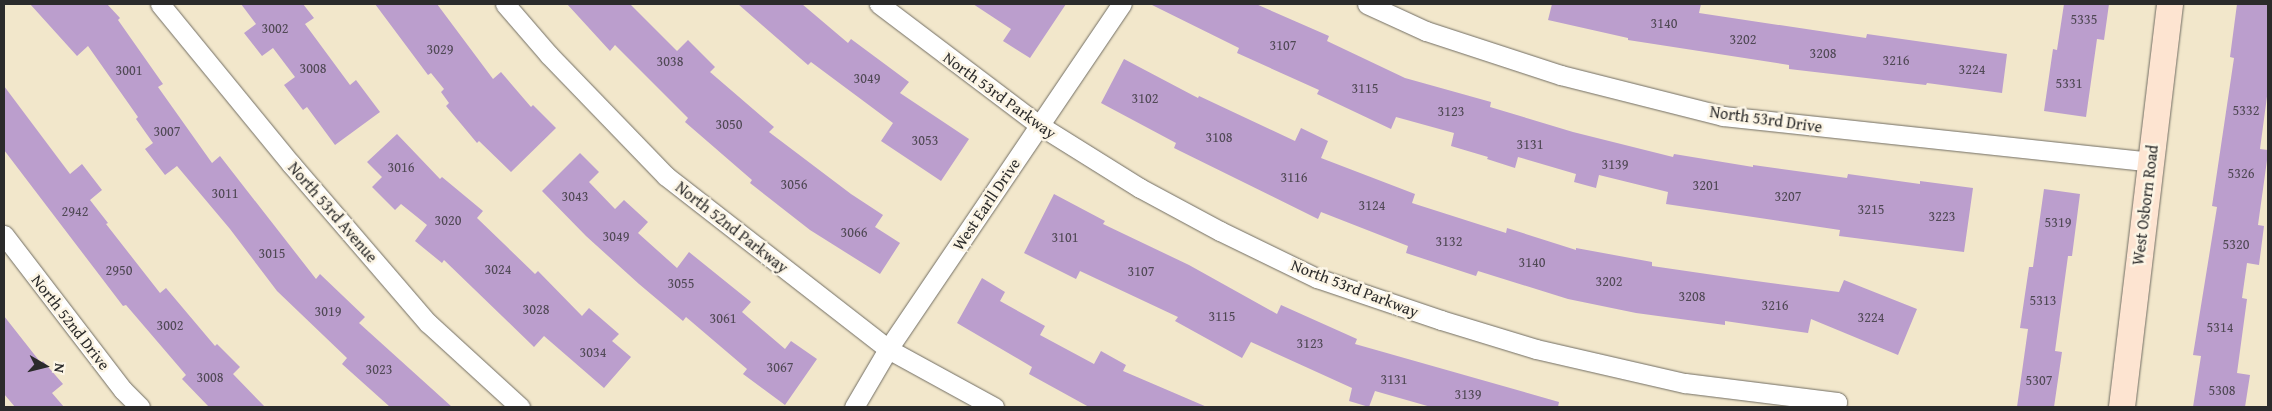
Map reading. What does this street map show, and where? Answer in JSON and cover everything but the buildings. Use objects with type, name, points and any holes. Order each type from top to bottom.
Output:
[{"type":"street","name":"North 53rd Avenue","points":[[160,4],[290,164],[428,323],[520,407]]},
{"type":"street","name":"North 52nd Parkway","points":[[505,4],[549,55],[666,176],[888,349],[994,407]]},
{"type":"street","name":"North 53rd Parkway","points":[[878,4],[1039,125],[1140,188],[1220,231],[1326,281],[1536,349],[1685,383],[1837,405]]},
{"type":"street","name":"West Earll Drive","points":[[854,407],[888,349],[1122,4]]},
{"type":"street","name":"North 53rd Drive","points":[[1367,4],[1426,31],[1561,75],[1722,116],[2150,162]]},
{"type":"street","name":"West Osborn Road","points":[[2122,407],[2170,4]]},
{"type":"street","name":"North 52nd Drive","points":[[4,235],[123,390],[140,407]]}]
